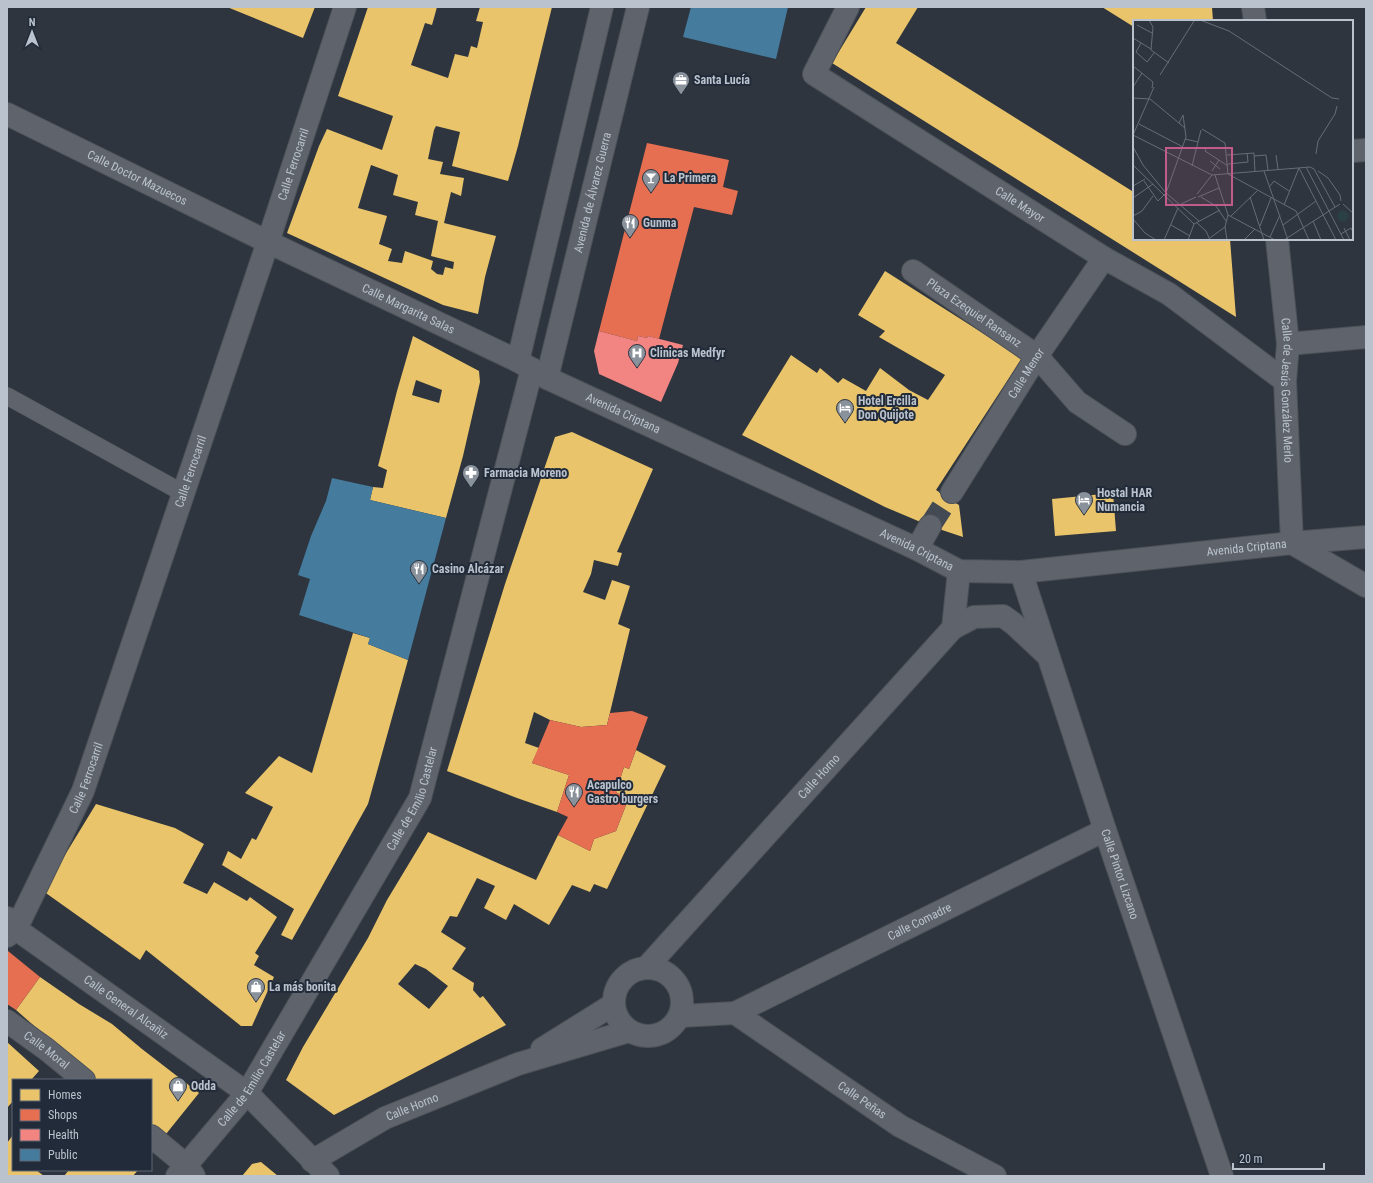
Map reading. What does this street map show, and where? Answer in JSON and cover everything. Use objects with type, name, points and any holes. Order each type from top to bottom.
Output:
[{"type":"street","name":"Calle Ferrocarril","points":[[10,928],[83,791],[268,242],[345,7]]},
{"type":"street","points":[[532,369],[602,7]]},
{"type":"street","name":"Avenida de Álvarez Guerra","points":[[532,369],[638,7]]},
{"type":"street","name":"Calle Mayor","points":[[848,7],[814,74],[1104,258],[1168,294],[1285,381]]},
{"type":"street","points":[[1253,7],[1255,20]]},
{"type":"street","name":"Calle Doctor Mazuecos","points":[[7,114],[268,242]]},
{"type":"street","points":[[1353,151],[1366,150]]},
{"type":"street","name":"Calle de Jesús González Merlo","points":[[1277,240],[1288,344],[1285,381],[1292,543]]},
{"type":"street","name":"Calle Margarita Salas","points":[[268,242],[532,369]]},
{"type":"street","name":"Calle Menor","points":[[952,492],[1037,356],[1104,258]]},
{"type":"street","name":"Plaza Ezequiel Ransanz","points":[[913,271],[1037,356],[1077,402],[1125,434]]},
{"type":"street","points":[[1288,344],[1366,337]]},
{"type":"street","name":"Avenida Criptana","points":[[532,369],[917,549],[960,571],[1021,572],[1292,543],[1366,537]]},
{"type":"street","name":"Calle de Emilio Castelar","points":[[186,1172],[246,1093],[420,798],[532,369]]},
{"type":"street","points":[[917,549],[930,526]]},
{"type":"street","points":[[1292,543],[1366,586]]},
{"type":"street","points":[[953,628],[960,571]]},
{"type":"street","name":"Calle Pintor Lizcano","points":[[1021,572],[1105,830],[1222,1176]]},
{"type":"street","points":[[953,628],[974,617],[1003,616],[1014,624],[1048,657]]},
{"type":"street","name":"Calle Horno","points":[[646,968],[953,628]]},
{"type":"street","name":"Calle Comadre","points":[[735,1013],[1105,830]]},
{"type":"street","name":"Calle General Alcañiz","points":[[10,928],[246,1093],[328,1176]]},
{"type":"street","points":[[646,968],[658,969],[668,974],[677,983],[682,993],[683,1005],[680,1016],[673,1026],[663,1033],[652,1036],[640,1035],[629,1031],[622,1024],[616,1014],[614,1004],[615,994],[619,984],[626,976],[636,970],[646,968]]},
{"type":"street","name":"Calle Horno","points":[[518,1064],[614,1004]]},
{"type":"street","points":[[680,1016],[735,1013]]},
{"type":"street","name":"Calle Peñas","points":[[735,1013],[900,1126],[995,1176]]},
{"type":"street","name":"Calle Moral","points":[[7,1021],[46,1049],[83,1079]]},
{"type":"street","name":"Calle Horno","points":[[312,1160],[385,1118],[518,1064],[629,1031]]},
{"type":"street","points":[[152,1137],[186,1172]]},
{"type":"lane","points":[[7,396],[183,493]]},
{"type":"building: Homes","points":[[227,7],[315,7],[303,38]]},
{"type":"building: Homes","points":[[368,7],[437,7],[432,25],[425,23],[411,65],[448,78],[455,54],[468,57],[471,46],[477,48],[483,22],[476,21],[480,7],[552,7],[508,181],[452,166],[460,132],[436,126],[434,130],[428,159],[443,162],[440,174],[464,178],[461,196],[451,192],[444,223],[496,236],[485,277],[478,314],[443,305],[287,233],[319,146],[327,129],[382,150],[393,116],[338,96]],"holes":[[[371,165],[398,175],[393,195],[418,202],[415,215],[438,221],[431,256],[454,262],[453,269],[445,267],[443,275],[437,274],[431,269],[433,261],[405,251],[402,263],[388,261],[392,249],[379,244],[387,216],[358,208]]]},
{"type":"building: Homes","points":[[866,7],[918,7],[896,43],[1132,191],[1133,190],[1133,240],[1230,240],[1236,317],[832,63]]},
{"type":"building: Homes","points":[[1102,7],[1212,7],[1213,20],[1133,20],[1133,26]]},
{"type":"building: Homes","points":[[885,271],[1022,358],[936,490],[959,505],[963,537],[930,526],[885,507],[742,435],[791,355],[817,373],[820,368],[838,383],[843,378],[866,391],[880,368],[909,390],[928,400],[945,375],[879,337],[885,331],[858,315]]},
{"type":"building: Homes","points":[[413,336],[479,371],[480,382],[463,456],[446,518],[370,500],[373,487],[383,488],[387,470],[378,466]],"holes":[[[416,380],[442,390],[439,403],[412,395]]]},
{"type":"building: Homes","points":[[572,432],[653,469],[617,552],[622,553],[618,566],[594,560],[591,574],[583,592],[605,600],[612,580],[630,586],[618,624],[630,629],[607,725],[581,727],[550,720],[534,712],[525,743],[539,748],[532,763],[569,775],[557,812],[447,771],[505,584],[555,437]]},
{"type":"building: Homes","name":"Hostal HAR Numancia","points":[[1113,493],[1116,531],[1055,536],[1052,499]]},
{"type":"building: Homes","points":[[353,633],[370,638],[368,644],[408,660],[368,804],[292,940],[281,935],[294,909],[222,865],[228,851],[241,859],[252,838],[256,840],[273,807],[245,793],[279,756],[312,773]]},
{"type":"building: Homes","points":[[636,750],[666,766],[607,889],[594,884],[590,892],[572,885],[549,925],[514,904],[506,920],[484,908],[495,886],[477,878],[457,917],[450,916],[441,932],[466,948],[452,969],[474,983],[473,990],[480,998],[483,996],[506,1025],[334,1115],[286,1080],[303,1047],[368,938],[387,900],[428,832],[536,880],[558,835],[590,851],[594,839],[616,831],[628,800],[616,792],[624,767],[629,769]],"holes":[[[415,964],[426,969],[448,986],[429,1009],[398,984]]]},
{"type":"building: Homes","points":[[96,804],[175,828],[204,844],[183,883],[207,894],[214,882],[247,901],[250,897],[277,917],[255,953],[259,956],[254,965],[274,977],[252,1026],[241,1026],[146,950],[140,960],[43,891]]},
{"type":"building: Homes","points":[[40,977],[79,1004],[112,1024],[199,1093],[162,1139],[152,1130],[152,1079],[95,1079],[16,1010]]},
{"type":"building: Homes","points":[[7,1042],[39,1071],[32,1079],[12,1079],[12,1102],[7,1108]]},
{"type":"building: Homes","points":[[12,1136],[12,1171],[37,1171],[44,1176],[7,1176],[7,1143]]},
{"type":"building: Homes","points":[[261,1162],[278,1176],[242,1176],[252,1164]]},
{"type":"building: Homes","points":[[68,1171],[137,1171],[133,1176],[64,1176]]},
{"type":"building: Shops","points":[[647,143],[729,160],[723,187],[738,191],[732,215],[694,207],[659,339],[648,336],[647,338],[638,336],[637,341],[599,331]]},
{"type":"building: Shops","points":[[632,711],[648,717],[629,769],[624,767],[616,792],[628,800],[616,831],[594,839],[590,851],[558,835],[568,817],[557,812],[569,775],[532,763],[550,720],[581,727],[607,725],[610,713]]},
{"type":"building: Shops","points":[[8,951],[40,977],[16,1010],[7,1004]]},
{"type":"building: Health","name":"Clinicas Medfyr","points":[[599,331],[637,341],[638,336],[647,338],[648,336],[683,345],[678,363],[661,402],[599,374],[594,351]]},
{"type":"building: Public","points":[[691,7],[788,7],[776,59],[683,37]]},
{"type":"building: Public","points":[[332,478],[373,487],[370,500],[446,518],[408,660],[368,644],[370,638],[299,615],[310,579],[298,575],[311,536],[326,501]]},
{"type":"tunnel","points":[[930,526],[952,492]]},
{"type":"place","name":"Santa Lucía","points":[[681,95]]},
{"type":"place","name":"La Primera","points":[[651,193]]},
{"type":"place","name":"Gunma","points":[[630,238]]},
{"type":"place","name":"Clinicas Medfyr","points":[[637,368]]},
{"type":"place","name":"Hotel Ercilla Don Quijote","points":[[845,423]]},
{"type":"place","name":"Farmacia Moreno","points":[[471,488]]},
{"type":"place","name":"Hostal HAR Numancia","points":[[1084,515]]},
{"type":"place","name":"Casino Alcázar","points":[[419,584]]},
{"type":"place","name":"Acapulco Gastro burgers","points":[[574,807]]},
{"type":"place","name":"La más bonita","points":[[256,1002]]},
{"type":"place","name":"Odda","points":[[178,1101]]}]
